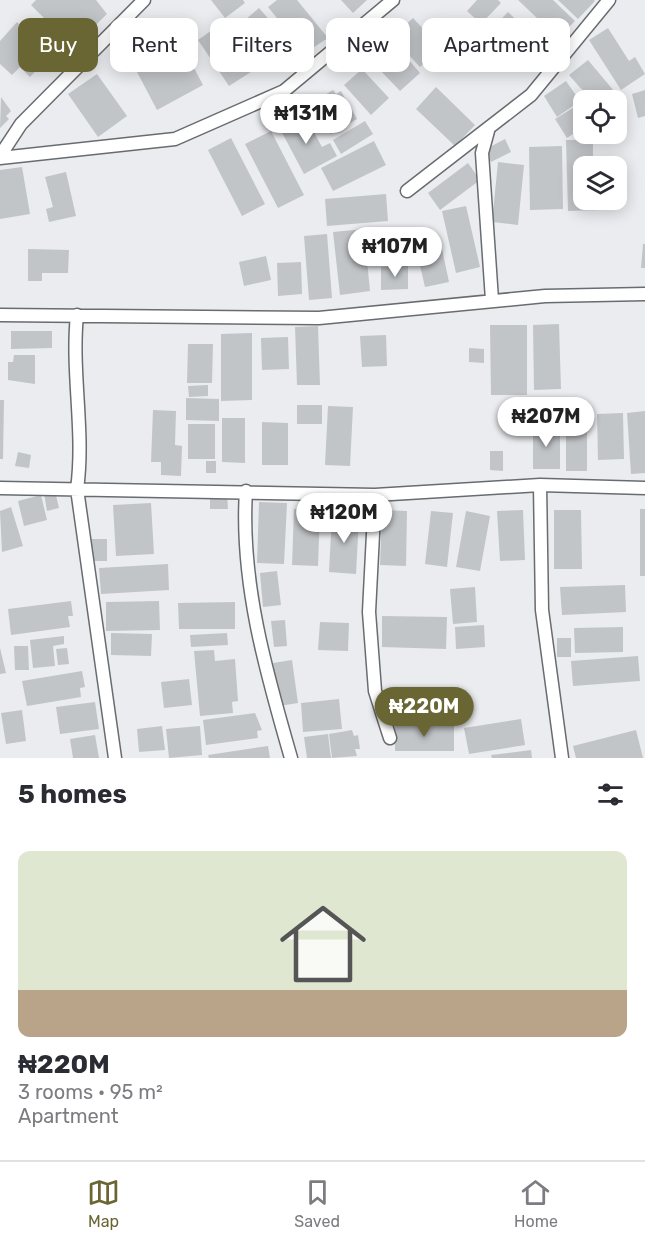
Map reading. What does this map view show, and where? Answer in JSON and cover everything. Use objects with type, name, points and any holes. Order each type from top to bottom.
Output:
[{"type":"street","points":[[0,157],[21,124],[144,0]]},
{"type":"street","points":[[0,157],[175,139],[284,91],[393,0]]},
{"type":"street","points":[[407,191],[531,96],[609,0]]},
{"type":"street","points":[[488,131],[482,153],[492,300]]},
{"type":"street","points":[[0,315],[319,318],[544,296],[645,294]]},
{"type":"street","points":[[77,315],[74,345],[80,468],[76,489],[115,758]]},
{"type":"street","points":[[0,488],[375,495],[540,485],[645,488]]},
{"type":"street","points":[[540,485],[542,610],[562,758]]},
{"type":"street","points":[[246,491],[243,527],[253,602],[271,689],[291,758]]},
{"type":"street","points":[[375,495],[369,612],[375,691],[390,738]]},
{"type":"building","points":[[36,0],[96,0],[107,14],[98,23],[98,18],[44,18],[31,5]]},
{"type":"building","points":[[211,0],[243,0],[245,3],[225,18]]},
{"type":"building","points":[[277,0],[297,0],[312,18],[277,18],[268,7]]},
{"type":"building","points":[[341,0],[367,0],[353,13]]},
{"type":"building","points":[[477,0],[498,0],[501,3],[487,18],[475,18],[467,11]]},
{"type":"building","points":[[518,0],[553,0],[575,21],[570,26],[570,18],[537,18]]},
{"type":"building","points":[[558,0],[594,0],[595,1],[578,19]]},
{"type":"building","points":[[259,8],[268,18],[247,18]]},
{"type":"building","points":[[508,12],[514,18],[502,18]]},
{"type":"building","points":[[413,18],[422,28],[422,65],[420,67],[410,56],[410,21]]},
{"type":"building","points":[[314,21],[326,36],[326,39],[314,47]]},
{"type":"building","points":[[17,22],[18,69],[12,75],[0,64],[0,41]]},
{"type":"building","points":[[608,28],[629,61],[635,57],[645,74],[621,90],[589,40]]},
{"type":"building","points":[[210,32],[210,58],[198,40]]},
{"type":"building","points":[[588,60],[613,90],[582,90],[569,75]]},
{"type":"building","points":[[410,61],[420,73],[400,91],[382,72],[410,72]]},
{"type":"building","points":[[25,72],[35,72],[30,77]]},
{"type":"building","points":[[137,72],[196,72],[203,85],[157,110]]},
{"type":"building","points":[[220,72],[251,72],[229,86]]},
{"type":"building","points":[[359,72],[365,72],[389,98],[371,115],[344,85]]},
{"type":"building","points":[[97,74],[127,116],[98,137],[68,94]]},
{"type":"building","points":[[566,81],[573,91],[573,106],[557,117],[544,96]]},
{"type":"building","points":[[436,87],[475,125],[455,146],[416,109]]},
{"type":"building","points":[[333,90],[336,94],[341,91],[357,119],[331,134],[315,107],[321,103],[318,99]]},
{"type":"building","points":[[645,90],[645,116],[638,118],[632,94]]},
{"type":"building","points":[[1,97],[11,111],[6,116],[9,119],[0,128]]},
{"type":"building","points":[[573,108],[573,134],[567,138],[555,119]]},
{"type":"building","points":[[304,114],[322,147],[330,143],[337,156],[304,174],[279,127]]},
{"type":"building","points":[[365,121],[373,134],[341,154],[333,140]]},
{"type":"building","points":[[271,131],[304,195],[278,208],[245,144]]},
{"type":"building","points":[[231,138],[265,204],[242,216],[208,150]]},
{"type":"building","points":[[505,139],[511,152],[491,162],[484,150]]},
{"type":"building","points":[[566,140],[573,140],[573,144],[593,144],[593,156],[573,156],[573,210],[601,210],[568,211]]},
{"type":"building","points":[[374,141],[386,165],[333,191],[321,168]]},
{"type":"building","points":[[562,146],[563,209],[530,210],[529,147]]},
{"type":"building","points":[[498,162],[524,165],[518,225],[492,222]]},
{"type":"building","points":[[468,163],[480,180],[440,210],[428,193]]},
{"type":"building","points":[[22,167],[30,214],[0,219],[0,170]]},
{"type":"building","points":[[66,172],[76,216],[49,222],[46,209],[53,207],[45,177]]},
{"type":"building","points":[[386,194],[388,221],[327,226],[325,199]]},
{"type":"building","points":[[466,206],[480,267],[456,273],[442,211]]},
{"type":"building","points":[[364,229],[370,291],[340,295],[333,232]]},
{"type":"building","points":[[327,234],[332,298],[309,300],[304,236]]},
{"type":"building","points":[[439,235],[449,282],[425,287],[414,240]]},
{"type":"building","points":[[643,244],[645,244],[645,268],[641,268]]},
{"type":"building","points":[[28,249],[69,250],[68,273],[42,273],[42,281],[28,281]]},
{"type":"building","points":[[266,256],[271,280],[244,286],[239,262]]},
{"type":"building","points":[[301,262],[302,294],[278,296],[277,263]]},
{"type":"building","points":[[408,266],[408,289],[381,290],[381,267]]},
{"type":"building","points":[[559,324],[561,389],[534,390],[533,325]]},
{"type":"building","points":[[490,325],[527,325],[527,395],[491,395]]},
{"type":"building","points":[[318,326],[320,385],[297,385],[295,327]]},
{"type":"building","points":[[11,331],[52,331],[52,348],[11,349]]},
{"type":"building","points":[[252,333],[252,400],[221,401],[221,334]]},
{"type":"building","points":[[386,335],[387,366],[362,367],[360,336]]},
{"type":"building","points":[[288,337],[289,369],[262,370],[261,338]]},
{"type":"building","points":[[188,344],[213,344],[212,383],[187,383]]},
{"type":"building","points":[[469,348],[484,349],[484,363],[469,362]]},
{"type":"building","points":[[14,355],[35,355],[35,384],[8,380],[8,362],[13,362]]},
{"type":"building","points":[[208,385],[208,396],[189,397],[188,386]]},
{"type":"building","points":[[186,398],[219,399],[219,421],[186,420]]},
{"type":"building","points":[[0,400],[4,400],[3,459],[0,459]]},
{"type":"building","points":[[297,405],[322,405],[322,424],[297,424]]},
{"type":"building","points":[[328,406],[353,407],[350,466],[325,465]]},
{"type":"building","points":[[153,410],[176,411],[175,445],[182,446],[181,476],[161,475],[161,462],[151,462]]},
{"type":"building","points":[[645,411],[645,473],[631,474],[627,413]]},
{"type":"building","points":[[623,413],[624,459],[598,460],[597,414]]},
{"type":"building","points":[[222,418],[245,418],[245,463],[222,462]]},
{"type":"building","points":[[566,419],[587,419],[587,471],[566,471]]},
{"type":"building","points":[[262,422],[288,423],[288,465],[262,465]]},
{"type":"building","points":[[188,424],[215,424],[215,459],[188,459]]},
{"type":"building","points":[[533,427],[560,427],[560,469],[533,469]]},
{"type":"building","points":[[490,451],[503,451],[503,471],[490,470]]},
{"type":"building","points":[[18,452],[31,455],[29,468],[15,466]]},
{"type":"building","points":[[206,461],[216,461],[216,473],[206,473]]},
{"type":"building","points":[[55,491],[59,508],[47,511],[44,493]]},
{"type":"building","points":[[210,494],[227,494],[228,509],[210,509]]},
{"type":"building","points":[[41,495],[47,520],[24,526],[18,501]]},
{"type":"building","points":[[259,502],[287,503],[284,564],[257,563]]},
{"type":"building","points":[[151,503],[154,554],[116,556],[113,505]]},
{"type":"building","points":[[11,507],[23,546],[2,552],[0,511]]},
{"type":"building","points":[[294,509],[320,511],[318,566],[292,565]]},
{"type":"building","points":[[640,509],[645,509],[645,576],[640,576]]},
{"type":"building","points":[[382,510],[407,511],[406,566],[380,565]]},
{"type":"building","points":[[523,510],[525,560],[500,561],[497,511]]},
{"type":"building","points":[[554,510],[581,510],[582,569],[554,569]]},
{"type":"building","points":[[431,511],[453,513],[447,567],[425,564]]},
{"type":"building","points":[[466,511],[490,516],[480,571],[456,567]]},
{"type":"building","points":[[332,515],[359,517],[356,574],[329,572]]},
{"type":"building","points":[[91,539],[107,539],[107,561],[91,561]]},
{"type":"building","points":[[168,564],[169,590],[101,594],[99,568]]},
{"type":"building","points":[[277,571],[281,605],[263,607],[260,573]]},
{"type":"building","points":[[625,585],[626,612],[562,615],[560,587]]},
{"type":"building","points":[[475,587],[477,622],[453,624],[450,589]]},
{"type":"building","points":[[71,601],[73,616],[68,616],[70,627],[11,635],[8,609]]},
{"type":"building","points":[[159,601],[160,630],[106,631],[106,602]]},
{"type":"building","points":[[235,602],[235,629],[179,629],[178,603]]},
{"type":"building","points":[[382,616],[447,617],[446,649],[382,647]]},
{"type":"building","points":[[285,620],[287,646],[274,647],[271,621]]},
{"type":"building","points":[[320,622],[349,623],[348,651],[318,650]]},
{"type":"building","points":[[484,625],[485,647],[456,649],[455,627]]},
{"type":"building","points":[[623,627],[623,652],[575,653],[574,628]]},
{"type":"building","points":[[111,633],[152,634],[151,656],[111,655]]},
{"type":"building","points":[[227,633],[228,645],[191,647],[190,635]]},
{"type":"building","points":[[64,636],[64,644],[53,646],[55,666],[33,668],[30,640]]},
{"type":"building","points":[[557,638],[571,638],[571,657],[557,657]]},
{"type":"building","points":[[14,646],[28,646],[29,670],[15,670]]},
{"type":"building","points":[[0,648],[6,673],[0,674]]},
{"type":"building","points":[[67,648],[69,664],[58,665],[56,649]]},
{"type":"building","points":[[214,650],[215,661],[235,659],[238,701],[232,702],[233,713],[200,716],[194,651]]},
{"type":"building","points":[[638,656],[640,681],[573,686],[571,661]]},
{"type":"building","points":[[292,660],[298,703],[279,706],[273,663]]},
{"type":"building","points":[[82,671],[85,687],[80,688],[81,697],[27,706],[22,681]]},
{"type":"building","points":[[189,679],[192,705],[164,708],[161,682]]},
{"type":"building","points":[[339,699],[342,729],[303,732],[301,703]]},
{"type":"building","points":[[95,702],[99,729],[60,734],[56,707]]},
{"type":"building","points":[[22,710],[26,741],[6,744],[1,713]]},
{"type":"building","points":[[255,713],[262,730],[257,731],[258,738],[206,745],[203,720]]},
{"type":"building","points":[[521,719],[525,745],[469,754],[464,728]]},
{"type":"building","points":[[395,725],[454,725],[454,751],[395,751]]},
{"type":"building","points":[[162,726],[165,750],[139,752],[137,729]]},
{"type":"building","points":[[200,726],[202,755],[169,758],[166,729]]},
{"type":"building","points":[[352,730],[354,736],[358,735],[360,749],[355,749],[357,756],[332,758],[329,734]]},
{"type":"building","points":[[636,730],[643,758],[576,758],[573,746]]},
{"type":"building","points":[[328,734],[331,758],[307,758],[304,737]]},
{"type":"building","points":[[95,735],[99,758],[73,758],[70,739]]},
{"type":"building","points":[[268,746],[270,758],[209,758],[208,755]]},
{"type":"building","points":[[531,750],[532,758],[492,758],[491,755]]}]
